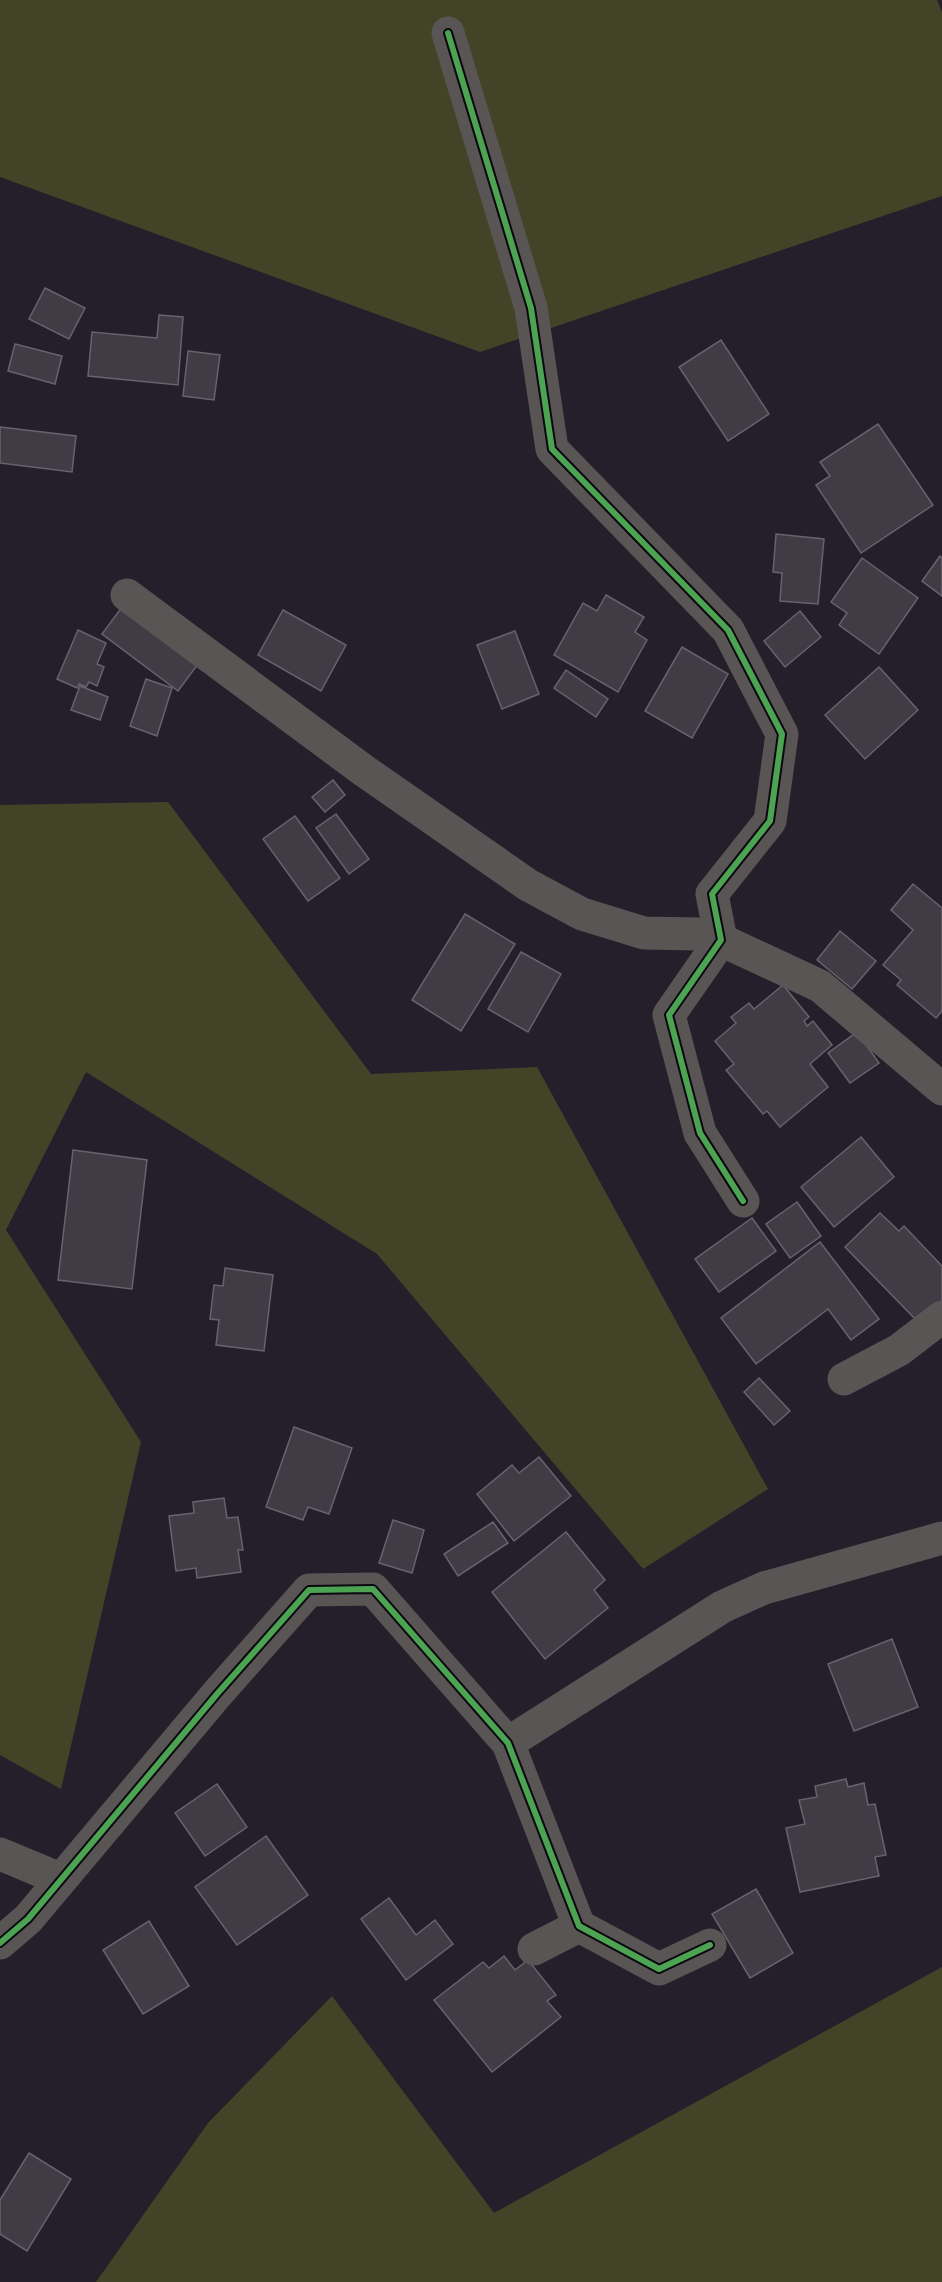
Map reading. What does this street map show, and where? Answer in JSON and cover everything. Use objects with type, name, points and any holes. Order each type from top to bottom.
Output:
[{"type":"street","points":[[448,33],[531,308],[552,449],[728,630],[782,734],[770,821],[712,894],[721,940],[669,1015],[700,1133],[743,1201]]},
{"type":"street","points":[[127,595],[363,770],[528,885],[582,914],[644,933],[698,934],[721,940],[820,986],[942,1089]]},
{"type":"street","points":[[844,1379],[899,1350],[942,1317]]},
{"type":"street","points":[[508,1743],[722,1607],[764,1588],[942,1538]]},
{"type":"street","points":[[0,1943],[28,1919],[217,1694],[309,1590],[373,1589],[508,1743],[579,1926],[659,1970],[710,1945]]},
{"type":"street","points":[[0,1854],[60,1879]]},
{"type":"street","points":[[534,1950],[579,1926]]},
{"type":"green space","points":[[0,0],[937,0],[942,12],[942,196],[480,352],[0,177]]},
{"type":"green space","points":[[168,802],[371,1074],[537,1067],[768,1489],[643,1569],[377,1254],[86,1072],[6,1230],[141,1442],[61,1789],[0,1755],[0,805]]},
{"type":"green space","points":[[942,1967],[942,2282],[96,2282],[208,2123],[332,1996],[494,2213]]},
{"type":"building","points":[[45,288],[85,308],[69,339],[29,319]]},
{"type":"building","points":[[159,315],[183,317],[178,385],[88,376],[92,332],[157,338]]},
{"type":"building","points":[[721,340],[769,414],[728,441],[679,367]]},
{"type":"building","points":[[15,344],[62,356],[55,384],[8,371]]},
{"type":"building","points":[[188,351],[220,355],[214,400],[183,396]]},
{"type":"building","points":[[878,424],[933,505],[861,553],[816,485],[830,476],[820,462]]},
{"type":"building","points":[[0,427],[76,436],[72,472],[0,463]]},
{"type":"building","points":[[776,534],[824,539],[818,604],[780,601],[782,573],[773,572]]},
{"type":"building","points":[[940,556],[942,558],[942,596],[922,581]]},
{"type":"building","points":[[862,558],[918,598],[879,654],[839,625],[847,613],[831,602]]},
{"type":"building","points":[[606,595],[644,617],[635,632],[647,640],[618,692],[554,655],[583,603],[597,611]]},
{"type":"building","points":[[122,607],[198,664],[178,691],[102,634]]},
{"type":"building","points":[[283,610],[346,645],[321,691],[258,655]]},
{"type":"building","points":[[800,611],[821,637],[785,667],[764,641]]},
{"type":"building","points":[[78,630],[106,643],[97,664],[104,667],[97,686],[89,682],[86,687],[79,684],[77,688],[57,679]]},
{"type":"building","points":[[515,631],[539,694],[502,709],[477,645]]},
{"type":"building","points":[[682,647],[728,674],[692,738],[645,711]]},
{"type":"building","points":[[879,667],[918,710],[865,759],[825,715]]},
{"type":"building","points":[[566,670],[608,699],[596,717],[554,688]]},
{"type":"building","points":[[146,679],[172,688],[157,736],[130,726]]},
{"type":"building","points":[[80,686],[108,697],[100,720],[71,710]]},
{"type":"building","points":[[333,780],[345,795],[325,812],[312,797]]},
{"type":"building","points":[[336,814],[369,859],[349,874],[316,828]]},
{"type":"building","points":[[295,816],[340,878],[308,901],[263,839]]},
{"type":"building","points":[[913,884],[942,908],[942,1011],[936,1018],[897,985],[901,980],[883,965],[913,930],[891,910]]},
{"type":"building","points":[[465,914],[515,944],[461,1031],[412,1000]]},
{"type":"building","points":[[840,931],[876,961],[852,989],[817,960]]},
{"type":"building","points":[[521,952],[561,974],[528,1032],[488,1009]]},
{"type":"building","points":[[783,985],[809,1017],[804,1021],[807,1026],[813,1021],[832,1045],[810,1064],[828,1087],[780,1127],[767,1111],[763,1114],[726,1070],[734,1064],[715,1041],[736,1023],[731,1017],[749,1003],[754,1009]]},
{"type":"building","points":[[857,1032],[879,1063],[850,1083],[828,1053]]},
{"type":"building","points":[[861,1137],[894,1177],[834,1227],[801,1187]]},
{"type":"building","points":[[73,1150],[147,1160],[132,1289],[58,1280]]},
{"type":"building","points":[[797,1202],[821,1236],[790,1258],[766,1224]]},
{"type":"building","points":[[880,1213],[899,1231],[904,1226],[942,1266],[942,1303],[920,1324],[845,1247]]},
{"type":"building","points":[[752,1218],[776,1251],[719,1292],[695,1259]]},
{"type":"building","points":[[820,1242],[879,1319],[851,1340],[828,1309],[756,1364],[721,1318]]},
{"type":"building","points":[[225,1268],[273,1275],[264,1351],[216,1345],[219,1320],[210,1319],[214,1285],[223,1286]]},
{"type":"building","points":[[759,1378],[790,1411],[774,1425],[744,1392]]},
{"type":"building","points":[[294,1427],[352,1448],[329,1514],[308,1507],[303,1520],[266,1507]]},
{"type":"building","points":[[539,1457],[571,1496],[514,1541],[477,1494],[512,1465],[519,1473]]},
{"type":"building","points":[[224,1498],[227,1518],[238,1517],[243,1550],[238,1550],[241,1572],[197,1578],[196,1568],[176,1571],[169,1516],[194,1513],[193,1502]]},
{"type":"building","points":[[393,1520],[424,1530],[412,1573],[379,1563]]},
{"type":"building","points":[[493,1522],[508,1543],[458,1576],[444,1554]]},
{"type":"building","points":[[566,1532],[605,1580],[594,1590],[608,1608],[545,1659],[492,1592]]},
{"type":"building","points":[[892,1639],[918,1707],[854,1731],[828,1664]]},
{"type":"building","points":[[846,1779],[848,1787],[864,1783],[868,1805],[875,1804],[886,1855],[875,1857],[879,1876],[800,1892],[786,1828],[805,1824],[799,1800],[817,1797],[815,1786]]},
{"type":"building","points":[[217,1784],[247,1827],[205,1856],[175,1813]]},
{"type":"building","points":[[266,1836],[308,1895],[237,1945],[195,1887]]},
{"type":"building","points":[[756,1889],[793,1953],[750,1978],[712,1914]]},
{"type":"building","points":[[389,1898],[416,1935],[435,1920],[453,1944],[406,1980],[361,1919]]},
{"type":"building","points":[[149,1921],[189,1986],[143,2014],[103,1950]]},
{"type":"building","points":[[504,1956],[515,1970],[528,1960],[556,1995],[547,2001],[561,2017],[492,2072],[434,2000],[483,1962],[489,1968]]},
{"type":"building","points":[[29,2153],[71,2179],[27,2251],[0,2234],[0,2200]]},
{"type":"cycle path","points":[[448,33],[531,308],[552,449],[728,630],[782,734],[770,821],[712,894],[721,940],[669,1015],[700,1133],[743,1201]]},
{"type":"cycle path","points":[[0,1943],[28,1919],[217,1694],[309,1590],[373,1589],[508,1743],[579,1926],[659,1969],[710,1945]]}]
